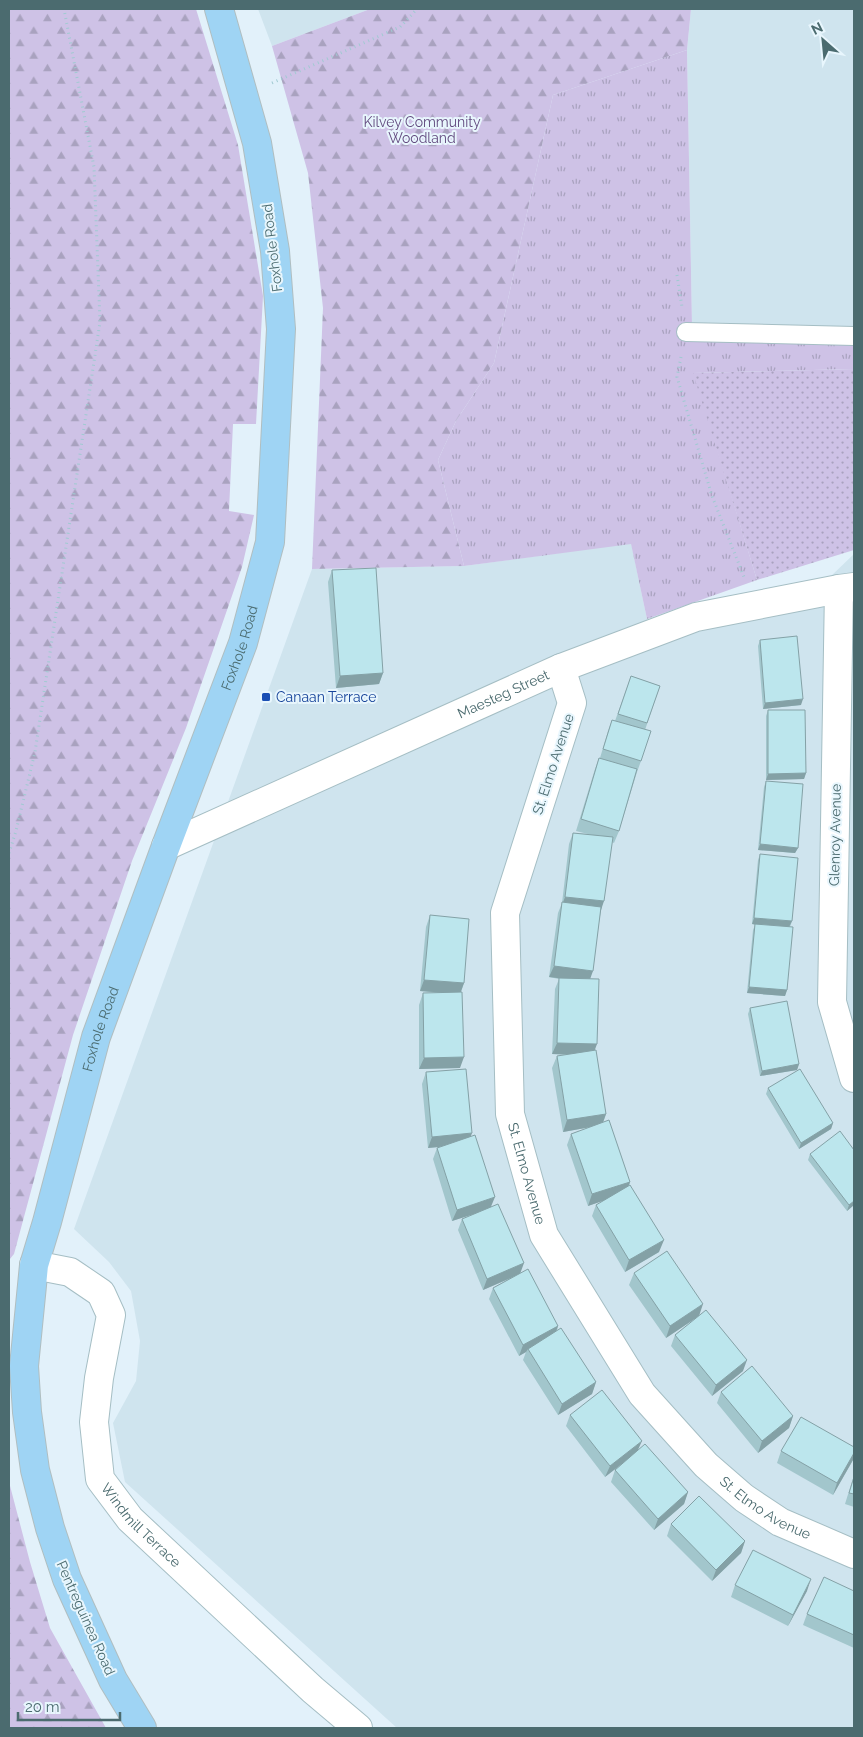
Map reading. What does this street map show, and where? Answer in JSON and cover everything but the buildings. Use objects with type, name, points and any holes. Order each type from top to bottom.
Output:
[{"type":"main road","name":"Foxhole Road","points":[[34,1265],[96,1037],[243,644],[270,542],[280,329],[276,251],[257,143],[219,9]]},
{"type":"main road","name":"Pentreguinea Road","points":[[34,1265],[24,1366],[27,1412],[35,1470],[50,1528],[67,1579],[113,1680],[142,1728]]},
{"type":"street","name":"Maesteg Street","points":[[166,846],[562,668],[696,617],[847,588]]},
{"type":"street","name":"Glenroy Avenue","points":[[847,588],[832,1002],[854,1078]]},
{"type":"street","name":"St. Elmo Avenue","points":[[562,668],[572,703],[505,913],[510,1114],[544,1236],[642,1394],[706,1464],[744,1498],[780,1522],[854,1554]]},
{"type":"street","name":"Windmill Terrace","points":[[34,1265],[70,1272],[101,1292],[111,1315],[99,1378],[94,1422],[100,1479],[130,1519],[306,1683],[358,1728]]},
{"type":"lane","points":[[686,332],[854,336]]},
{"type":"path","points":[[9,853],[35,752],[100,322],[94,168],[64,9]]},
{"type":"path","points":[[244,95],[400,27],[417,9]]},
{"type":"path","points":[[678,275],[686,332],[677,377],[712,496],[742,569],[752,606]]},
{"type":"shaded area","points":[[258,9],[370,9],[272,46]]},
{"type":"shaded area","points":[[691,9],[854,9],[854,330],[692,325],[687,50]]},
{"type":"shaded area","points":[[631,543],[647,619],[654,641],[806,600],[854,554],[854,1728],[397,1728],[125,1482],[113,1423],[136,1381],[140,1341],[131,1291],[109,1262],[74,1229],[312,569],[464,566]]},
{"type":"green space","points":[[9,9],[196,9],[238,145],[263,296],[256,424],[233,424],[229,511],[254,515],[242,567],[186,728],[132,861],[73,1035],[14,1254],[9,1260]]},
{"type":"green space","name":"Kilvey Community Woodland","points":[[370,9],[691,9],[687,50],[553,95],[494,363],[456,421],[438,460],[464,566],[312,569],[323,308],[308,173],[272,46]]},
{"type":"green space","points":[[687,50],[692,325],[854,342],[854,369],[694,373],[757,580],[647,619],[631,544],[464,566],[438,460],[456,421],[494,363],[553,95]]},
{"type":"green space","points":[[854,369],[854,550],[757,580],[693,373]]},
{"type":"green space","points":[[9,1482],[50,1628],[106,1728],[9,1728]]},
{"type":"place","name":"Canaan Terrace","points":[[266,697]]}]
